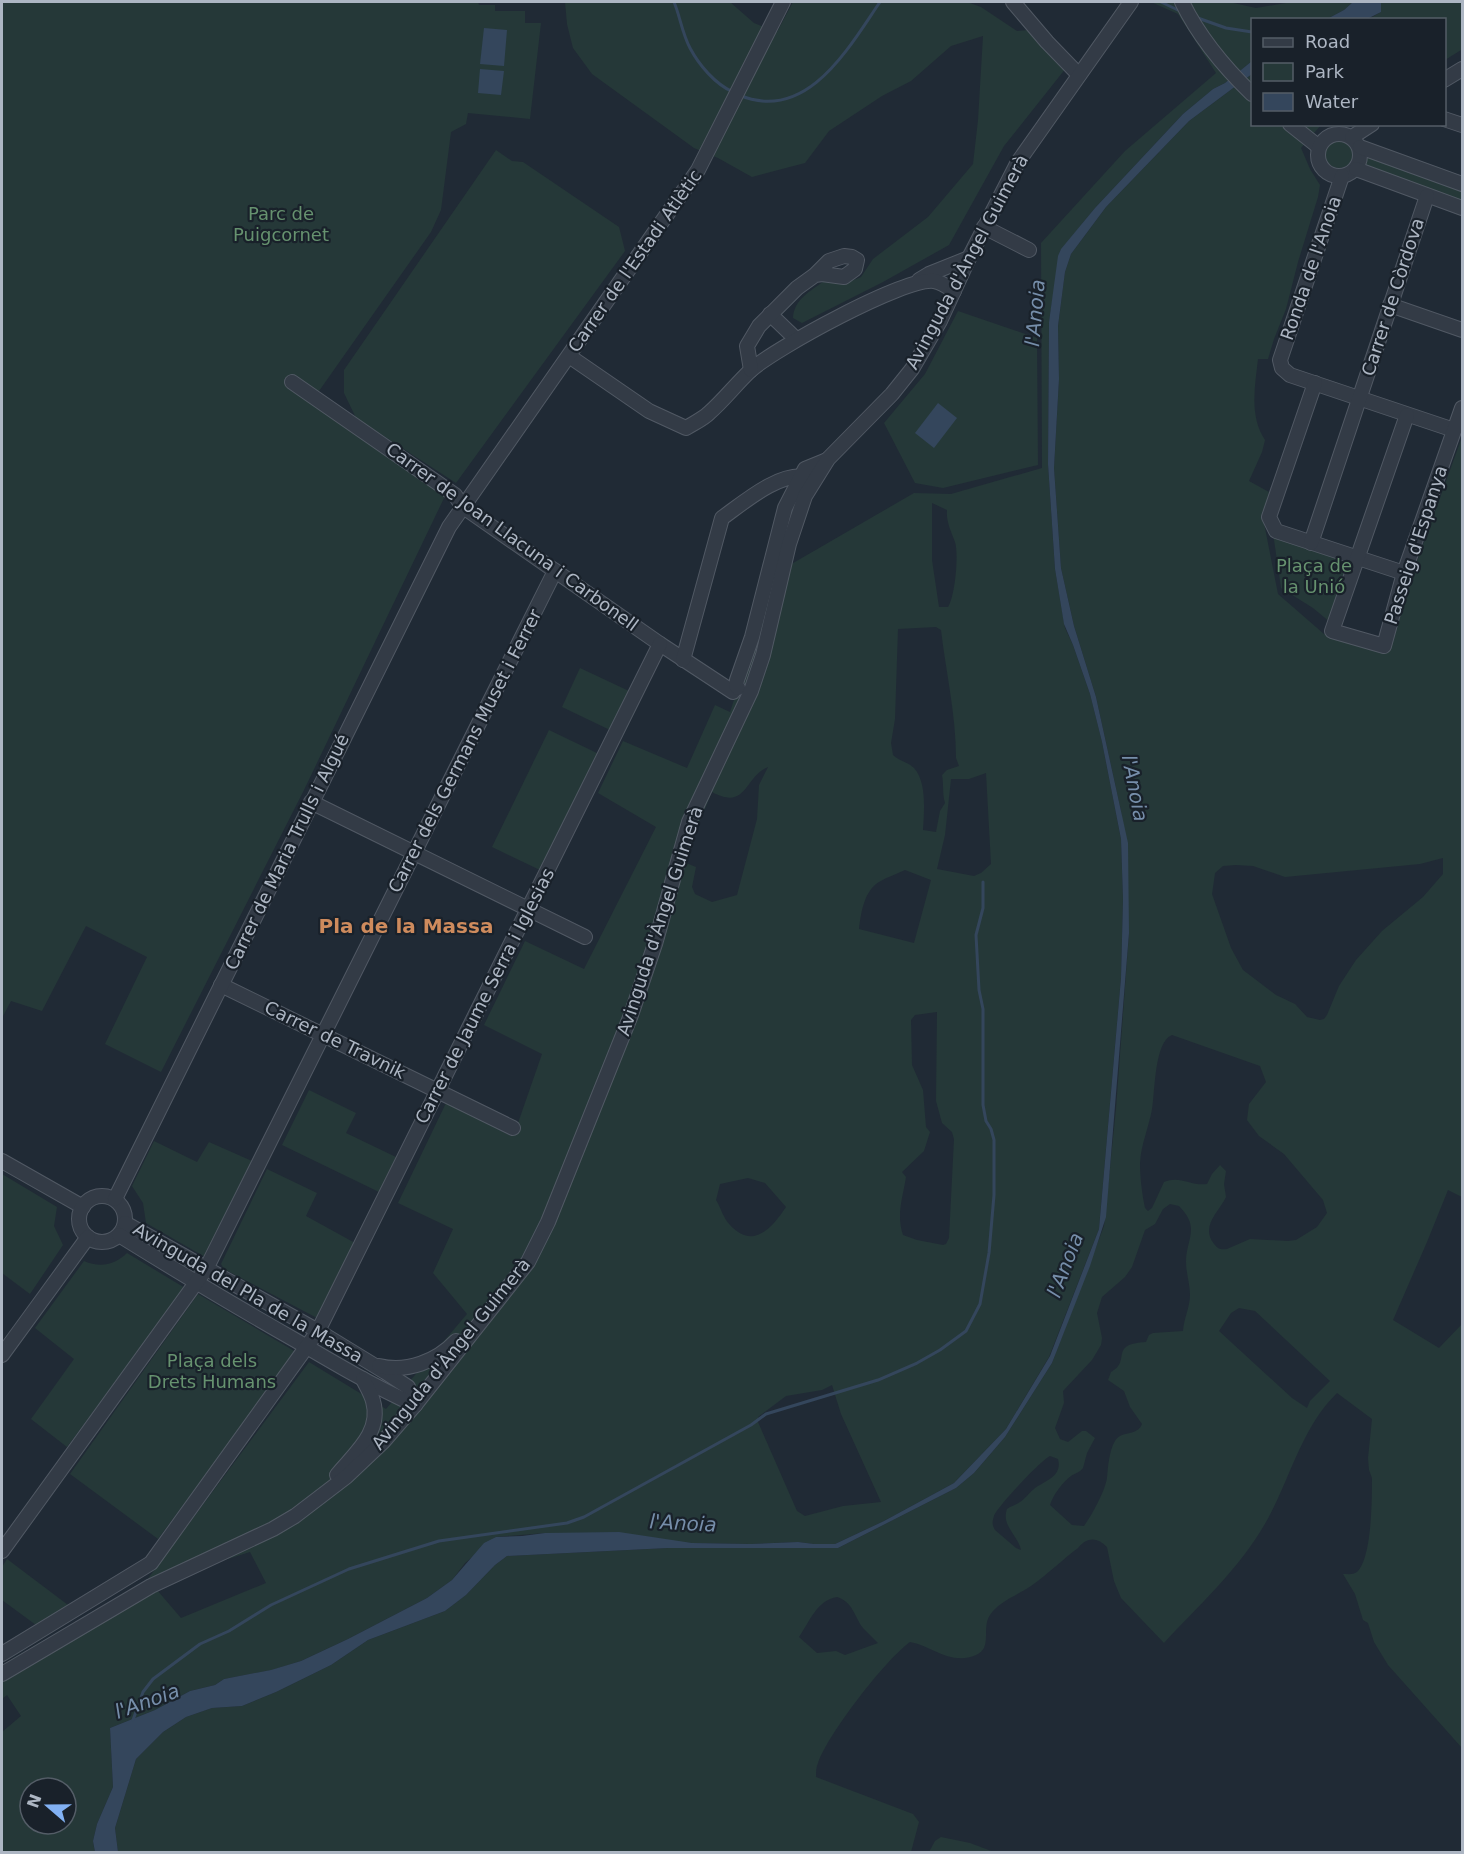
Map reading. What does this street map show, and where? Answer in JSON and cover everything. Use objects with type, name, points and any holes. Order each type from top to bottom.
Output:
[{"type":"street","name":"Carrer de l'Estadi Atlètic","points":[[462,506],[706,158],[783,2]]},
{"type":"street","points":[[1013,2],[1079,75]]},
{"type":"street","name":"Avinguda d'Àngel Guimerà","points":[[2,1674],[151,1586],[273,1529],[295,1516],[346,1477],[383,1442],[415,1405],[528,1262],[548,1222],[648,969],[689,822],[744,707],[741,690],[763,655],[806,479],[904,381],[928,344],[984,227],[1023,156],[1131,2]]},
{"type":"street","points":[[1182,2],[1200,35],[1251,93]]},
{"type":"street","points":[[1446,79],[1462,69]]},
{"type":"street","points":[[1446,120],[1462,125]]},
{"type":"street","points":[[1356,142],[1370,126]]},
{"type":"street","points":[[1296,129],[1319,147]]},
{"type":"street","points":[[1356,142],[1360,159],[1356,169],[1342,176],[1328,173],[1322,168],[1318,158],[1319,147],[1323,141],[1333,134],[1346,134],[1356,142],[1462,184]]},
{"type":"street","points":[[1356,169],[1462,208]]},
{"type":"street","name":"Ronda de l'Anoia","points":[[1315,383],[1290,375],[1282,368],[1280,360],[1342,176]]},
{"type":"street","name":"Carrer de Còrdova","points":[[1311,543],[1427,196]]},
{"type":"street","points":[[984,227],[1029,250]]},
{"type":"street","points":[[569,356],[649,411],[686,428],[708,415],[751,370],[796,339],[861,306],[908,286],[928,274],[969,258]]},
{"type":"street","points":[[751,370],[747,346],[759,326],[797,288],[815,275]]},
{"type":"street","points":[[908,286],[932,280],[954,291]]},
{"type":"street","points":[[1390,305],[1462,330]]},
{"type":"street","points":[[770,314],[796,339]]},
{"type":"street","name":"Carrer de Joan Llacuna i Carbonell","points":[[292,382],[455,495],[462,506],[683,660],[741,690]]},
{"type":"street","points":[[1404,573],[1276,531],[1269,517],[1315,383],[1454,430]]},
{"type":"street","name":"Passeig d'Espanya","points":[[1357,558],[1332,631],[1384,646],[1404,573],[1462,410]]},
{"type":"street","points":[[1357,558],[1407,415]]},
{"type":"street","points":[[683,660],[722,518],[781,479],[806,479]]},
{"type":"street","name":"Carrer de Maria Trulls i Algué","points":[[115,1199],[311,802],[449,527],[462,506]]},
{"type":"street","name":"Carrer dels Germans Muset i Ferrer","points":[[2,1551],[206,1269],[555,571]]},
{"type":"street","name":"Carrer de Jaume Serra i Iglesias","points":[[2,1654],[151,1563],[318,1331],[660,644]]},
{"type":"street","points":[[311,802],[585,937]]},
{"type":"street","name":"Carrer de Travnik","points":[[221,984],[513,1128]]},
{"type":"street","points":[[2,1161],[82,1207]]},
{"type":"street","points":[[106,1196],[115,1199],[123,1210],[122,1229],[104,1242],[88,1237],[80,1223],[82,1207],[89,1200],[97,1197],[106,1196]]},
{"type":"street","name":"Avinguda del Pla de la Massa","points":[[371,1364],[392,1369],[411,1366],[428,1361],[449,1349],[482,1310],[548,1222]]},
{"type":"street","name":"Avinguda del Pla de la Massa","points":[[122,1229],[206,1269],[318,1331],[408,1387],[415,1405]]},
{"type":"street","name":"Avinguda del Pla de la Massa","points":[[122,1229],[197,1284],[363,1379],[415,1405]]},
{"type":"street","points":[[2,1355],[88,1237]]},
{"type":"street","name":"Avinguda del Pla de la Massa","points":[[295,1516],[313,1494],[336,1475],[369,1438],[375,1420],[373,1401],[363,1379]]},
{"type":"green space","name":"Parc de Puigcornet","points":[[2,2],[478,2],[479,5],[495,5],[495,11],[525,11],[525,23],[541,23],[530,119],[468,113],[466,124],[451,132],[441,210],[431,232],[312,401],[445,496],[304,790],[161,1072],[105,1044],[147,957],[86,926],[42,1011],[11,1001],[2,1018]]},
{"type":"green space","points":[[565,2],[730,2],[754,23],[777,32],[793,2],[967,2],[981,7],[1017,31],[1029,30],[1066,68],[1004,146],[949,245],[802,323],[793,318],[796,306],[804,296],[824,281],[844,284],[861,277],[873,259],[928,217],[973,164],[983,36],[951,46],[911,81],[882,96],[829,131],[805,163],[752,177],[694,148],[592,74],[573,48]]},
{"type":"green space","points":[[1151,2],[1229,2],[1256,8],[1292,2],[1353,2],[1329,18],[1251,18],[1251,62],[1183,114],[1095,208],[1060,251],[1049,322],[1048,464],[1055,569],[1065,628],[1090,694],[1102,742],[1121,839],[1123,899],[1121,978],[1099,1229],[1049,1357],[1006,1429],[954,1483],[884,1521],[835,1544],[692,1543],[545,1533],[496,1537],[465,1563],[452,1580],[427,1598],[348,1639],[301,1661],[272,1670],[224,1679],[215,1685],[190,1691],[155,1710],[110,1728],[113,1787],[97,1824],[93,1841],[95,1852],[2,1852],[2,1732],[21,1716],[7,1695],[2,1699],[2,1665],[147,1580],[309,1362],[386,1409],[467,1314],[433,1273],[453,1229],[398,1203],[446,1103],[511,1136],[518,1123],[542,1054],[484,1025],[525,941],[584,969],[656,827],[598,793],[623,741],[687,768],[715,705],[730,712],[776,573],[914,493],[951,494],[1042,468],[1041,243],[1125,151],[1216,73],[1178,14]],"holes":[[[932,503],[947,510],[956,548],[956,575],[948,607],[939,607],[932,560]],[[936,627],[941,630],[953,710],[956,758],[959,766],[947,770],[942,775],[945,803],[940,811],[936,832],[923,830],[924,798],[921,781],[912,766],[893,755],[891,743],[895,719],[898,629]],[[768,767],[759,785],[757,819],[737,895],[712,902],[695,894],[692,887],[696,867],[686,863],[691,842],[712,792],[732,798],[739,795],[760,772]],[[986,773],[991,864],[974,876],[937,869],[945,835],[951,779],[969,779]],[[905,870],[931,880],[914,943],[859,929],[864,903],[870,891],[879,882]],[[937,1012],[936,1101],[942,1123],[952,1132],[954,1139],[949,1238],[943,1245],[903,1235],[900,1220],[906,1177],[902,1172],[924,1151],[930,1132],[926,1127],[923,1090],[912,1065],[911,1020],[915,1015]],[[748,1178],[765,1183],[786,1207],[768,1229],[754,1236],[746,1236],[738,1232],[728,1222],[716,1200],[720,1184]],[[832,1385],[841,1414],[881,1502],[843,1506],[805,1516],[797,1511],[758,1422],[758,1417],[786,1396],[822,1390]],[[250,1552],[266,1583],[181,1618],[157,1590],[212,1564]]]},
{"type":"green space","points":[[1381,2],[1462,2],[1462,52],[1461,50],[1446,59],[1446,18],[1370,18],[1381,12]]},
{"type":"green space","points":[[1251,75],[1251,126],[1320,126],[1301,148],[1320,185],[1318,197],[1286,309],[1268,359],[1258,359],[1254,401],[1257,421],[1265,440],[1249,481],[1269,492],[1263,518],[1278,594],[1324,634],[1378,650],[1404,597],[1462,437],[1462,1197],[1448,1190],[1393,1320],[1439,1348],[1462,1324],[1462,1748],[1388,1665],[1374,1642],[1368,1623],[1363,1620],[1355,1594],[1343,1574],[1357,1572],[1366,1554],[1371,1513],[1372,1478],[1368,1458],[1372,1419],[1337,1393],[1313,1424],[1270,1515],[1250,1547],[1227,1576],[1164,1643],[1121,1598],[1114,1581],[1107,1547],[1100,1541],[1088,1540],[1037,1581],[994,1610],[986,1626],[986,1643],[981,1652],[967,1658],[950,1657],[910,1642],[886,1664],[833,1734],[817,1765],[816,1777],[913,1814],[919,1822],[911,1852],[118,1852],[115,1828],[136,1759],[163,1732],[186,1717],[212,1708],[242,1706],[331,1665],[368,1640],[445,1611],[466,1595],[507,1556],[668,1548],[838,1548],[956,1488],[974,1473],[1005,1437],[1052,1363],[1104,1226],[1116,1109],[1129,933],[1121,811],[1096,697],[1074,626],[1061,568],[1054,468],[1059,379],[1058,326],[1065,272],[1071,254],[1106,207],[1189,121]],"holes":[[[1443,858],[1443,874],[1423,897],[1382,931],[1356,960],[1339,986],[1327,1015],[1320,1020],[1307,1017],[1295,1004],[1276,995],[1243,970],[1231,948],[1212,894],[1215,873],[1223,866],[1253,866],[1285,877],[1420,864]],[[1172,1035],[1260,1066],[1266,1082],[1249,1104],[1247,1120],[1259,1136],[1284,1154],[1323,1200],[1327,1213],[1317,1227],[1296,1240],[1250,1239],[1227,1249],[1218,1248],[1210,1237],[1209,1231],[1212,1219],[1226,1197],[1224,1184],[1226,1171],[1220,1165],[1207,1184],[1180,1180],[1164,1182],[1152,1208],[1148,1211],[1145,1208],[1140,1163],[1152,1109],[1156,1069],[1166,1040]],[[1170,1204],[1179,1206],[1186,1214],[1191,1227],[1186,1262],[1190,1299],[1183,1331],[1153,1333],[1149,1335],[1146,1342],[1134,1343],[1124,1349],[1120,1363],[1111,1372],[1108,1380],[1124,1391],[1130,1407],[1142,1424],[1137,1431],[1121,1436],[1115,1441],[1110,1454],[1106,1483],[1098,1503],[1084,1526],[1072,1525],[1050,1505],[1064,1482],[1083,1468],[1087,1453],[1095,1438],[1086,1431],[1082,1431],[1068,1442],[1060,1439],[1055,1428],[1064,1403],[1063,1391],[1092,1360],[1101,1345],[1102,1338],[1097,1313],[1102,1297],[1125,1277],[1132,1267],[1145,1230],[1155,1224],[1163,1209]],[[1239,1308],[1255,1311],[1330,1381],[1310,1401],[1307,1408],[1292,1398],[1219,1331],[1231,1313]],[[1050,1456],[1058,1459],[1059,1465],[1052,1478],[1034,1489],[1022,1501],[1007,1509],[1006,1520],[1021,1550],[995,1530],[994,1516],[1020,1484]],[[837,1597],[847,1602],[863,1628],[878,1643],[845,1655],[836,1651],[817,1653],[799,1637],[819,1607]]]},
{"type":"green space","points":[[1339,140],[1349,144],[1353,154],[1349,164],[1339,168],[1329,164],[1325,154],[1329,144]]},
{"type":"green space","points":[[496,150],[512,161],[523,162],[619,227],[625,251],[456,483],[356,418],[344,393],[344,370]]},
{"type":"green space","points":[[1368,153],[1462,187],[1462,205],[1362,169]]},
{"type":"green space","points":[[958,311],[1037,338],[1038,465],[943,488],[915,483],[884,423],[925,374]]},
{"type":"green space","name":"Plaça de la Unió","points":[[1273,533],[1349,560],[1330,622],[1313,608],[1281,588]]},
{"type":"green space","points":[[580,668],[629,691],[610,730],[562,707]]},
{"type":"green space","points":[[549,730],[599,754],[542,871],[492,847]]},
{"type":"green space","points":[[309,1090],[356,1113],[346,1133],[396,1157],[379,1192],[282,1145]]},
{"type":"green space","points":[[154,1141],[197,1162],[209,1142],[252,1161],[205,1257],[146,1223],[143,1203],[132,1186]]},
{"type":"green space","points":[[267,1169],[317,1193],[306,1216],[355,1243],[317,1318],[224,1269],[221,1264]]},
{"type":"green space","points":[[2,1174],[57,1207],[54,1226],[63,1245],[30,1294],[2,1273]]},
{"type":"green space","points":[[127,1253],[185,1288],[67,1447],[31,1419],[74,1359],[35,1328],[84,1261],[107,1264]]},
{"type":"green space","name":"Plaça dels Drets Humans","points":[[198,1294],[296,1352],[158,1539],[70,1474]]},
{"type":"green space","points":[[7,1559],[68,1605],[36,1625],[2,1600],[2,1567]]},
{"type":"green space","points":[[941,1837],[970,1843],[994,1852],[929,1852],[935,1841]]},
{"type":"water","points":[[1353,2],[1381,2],[1381,12],[1369,18],[1329,18]]},
{"type":"water","points":[[484,28],[507,30],[504,66],[480,64]]},
{"type":"water","points":[[1251,62],[1251,75],[1189,121],[1106,207],[1071,254],[1065,272],[1058,326],[1059,379],[1054,468],[1061,568],[1074,626],[1096,697],[1128,843],[1129,933],[1106,1217],[1090,1266],[1052,1363],[1005,1437],[974,1473],[956,1488],[838,1548],[668,1548],[507,1556],[466,1595],[445,1611],[368,1640],[331,1665],[276,1692],[242,1706],[212,1708],[186,1717],[163,1732],[136,1759],[115,1828],[118,1852],[95,1852],[93,1841],[97,1824],[113,1787],[110,1728],[155,1710],[190,1691],[215,1685],[224,1679],[271,1670],[301,1661],[348,1639],[427,1598],[452,1580],[484,1543],[496,1537],[545,1533],[619,1532],[692,1543],[835,1544],[884,1521],[954,1483],[1006,1429],[1050,1356],[1099,1229],[1121,978],[1123,899],[1121,839],[1102,742],[1090,694],[1064,624],[1055,569],[1048,464],[1049,322],[1058,256],[1061,249],[1095,208],[1183,114],[1213,89],[1225,83]]},
{"type":"water","points":[[480,69],[504,71],[501,95],[478,93]]},
{"type":"water","points":[[938,403],[957,418],[934,448],[915,433]]},
{"type":"waterway","points":[[674,2],[690,48],[714,79],[733,92]]},
{"type":"waterway","points":[[739,95],[763,101],[785,99],[805,90],[840,59],[880,2]]},
{"type":"waterway","points":[[1161,2],[1180,11]]},
{"type":"waterway","points":[[1195,17],[1226,28],[1251,32]]},
{"type":"waterway","name":"l'Anoia","points":[[133,1720],[143,1692],[153,1679],[200,1644],[229,1631],[271,1605],[349,1569],[439,1541],[567,1523],[584,1517],[751,1425],[766,1414],[878,1380],[917,1363],[966,1331],[980,1304],[989,1253],[994,1195],[994,1140],[986,1121],[983,1105],[983,1009],[979,990],[976,935],[983,908],[983,882]]},
{"type":"district","name":"Pla de la Massa","points":[[406,926]]}]
